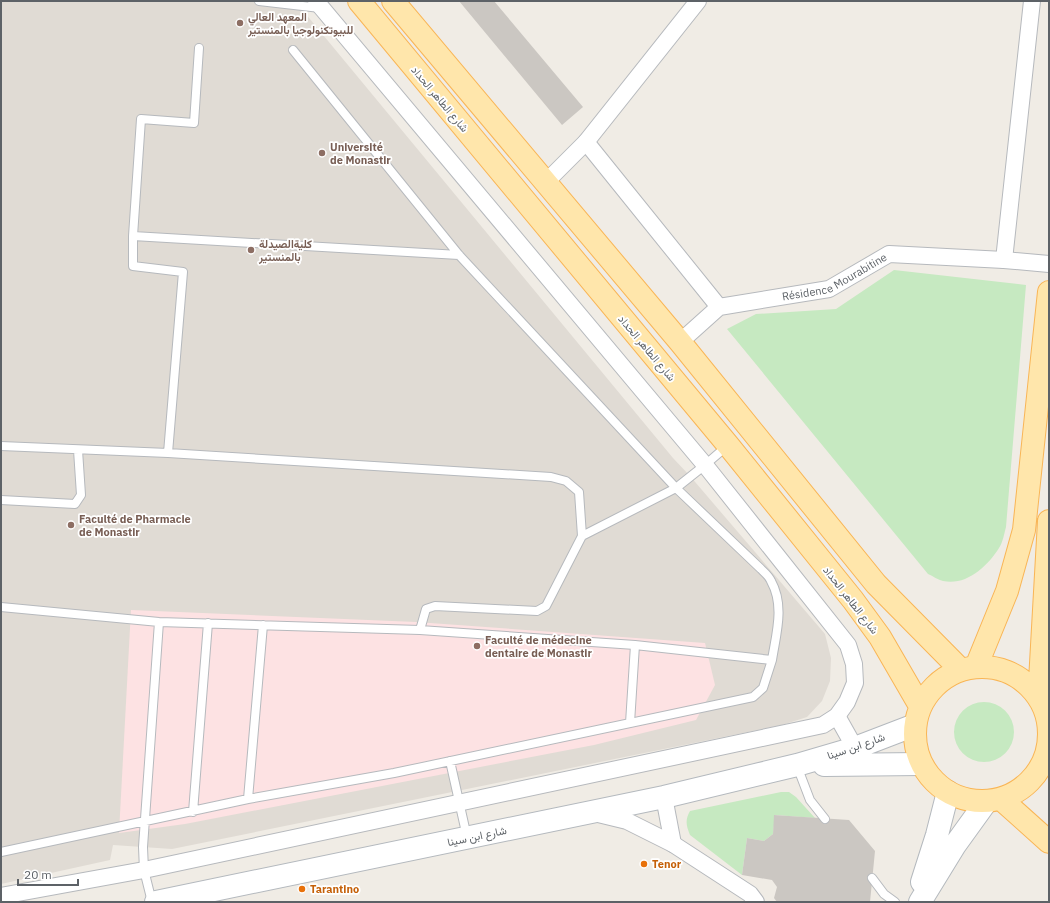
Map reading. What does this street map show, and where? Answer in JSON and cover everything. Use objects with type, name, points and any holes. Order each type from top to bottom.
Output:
[{"type":"main road","name":"شارع الطاهر الحداد","points":[[359,1],[728,445],[853,600],[880,637],[917,716]]},
{"type":"main road","points":[[393,1],[680,342],[876,584],[969,668]]},
{"type":"main road","points":[[969,668],[1007,591],[1024,530],[1049,292]]},
{"type":"main road","points":[[1039,699],[1049,522]]},
{"type":"main road","points":[[969,668],[991,668],[1006,671],[1019,678],[1039,699],[1047,719],[1049,740],[1046,756],[1039,770],[1029,783],[1016,792],[994,800],[966,800],[948,792],[932,780],[921,764],[916,750],[914,735],[917,716],[930,690],[944,678],[969,668]]},
{"type":"main road","name":"شارع ابن سينا","points":[[156,902],[664,797],[797,765],[855,748],[917,716]]},
{"type":"main road","name":"شارع ابن سينا","points":[[797,765],[921,764]]},
{"type":"main road","points":[[916,902],[937,835],[948,792]]},
{"type":"main road","points":[[994,800],[1049,842]]},
{"type":"main road","points":[[920,902],[955,844],[994,800]]},
{"type":"street","points":[[545,183],[586,142],[698,1]]},
{"type":"street","points":[[1004,260],[1032,1]]},
{"type":"street","points":[[1,896],[144,870],[459,801],[823,725],[837,716],[847,702],[855,683],[854,664],[848,645],[705,466],[320,5]]},
{"type":"street","points":[[586,142],[719,307],[680,342]]},
{"type":"street","name":"Résidence Mourabitine","points":[[719,307],[829,289],[889,254],[1049,264]]},
{"type":"street","points":[[837,716],[855,748]]},
{"type":"street","points":[[664,797],[673,844]]},
{"type":"street","points":[[588,812],[627,821],[673,844],[750,894],[756,902]]},
{"type":"lane","points":[[259,1],[320,5]]},
{"type":"lane","points":[[168,453],[183,272],[133,266],[133,236],[141,119],[194,123],[199,48]]},
{"type":"lane","points":[[1,852],[145,820],[193,812],[248,799],[394,773],[753,697],[763,688],[772,660],[780,609],[771,580],[676,488],[459,256],[293,50]]},
{"type":"lane","points":[[133,236],[459,256]]},
{"type":"lane","points":[[582,536],[676,488],[705,466],[728,445]]},
{"type":"lane","points":[[1,446],[168,453],[551,477],[566,482],[579,492],[582,536],[546,606],[538,611],[435,606],[426,609],[420,630]]},
{"type":"lane","points":[[1,500],[75,504],[81,495],[78,450]]},
{"type":"lane","points":[[1,607],[159,622],[420,630],[635,645],[772,660]]},
{"type":"lane","points":[[152,902],[144,870],[143,847],[159,622]]},
{"type":"lane","points":[[193,812],[208,624]]},
{"type":"lane","points":[[248,799],[263,625]]},
{"type":"lane","points":[[630,723],[635,645]]},
{"type":"lane","points":[[450,761],[467,838]]},
{"type":"lane","points":[[797,765],[810,800],[825,819]]},
{"type":"lane","points":[[872,878],[884,894],[894,902]]},
{"type":"shaded area","name":"كليةالصيدلة بالمنستير","points":[[1,1],[295,1],[673,458],[825,634],[831,658],[830,681],[822,701],[807,717],[782,725],[172,849],[113,845],[110,860],[1,884]]},
{"type":"shaded area","points":[[131,610],[416,622],[705,643],[715,685],[696,720],[594,745],[185,824],[119,833]]},
{"type":"green space","points":[[894,270],[1026,285],[1006,527],[1000,546],[994,555],[975,574],[960,581],[943,581],[928,574],[727,329],[756,314],[836,309]]},
{"type":"green space","points":[[978,702],[990,702],[1001,707],[1009,715],[1014,726],[1012,744],[1001,757],[990,762],[978,762],[967,757],[959,749],[954,738],[954,726],[959,715],[967,707]]},
{"type":"green space","points":[[781,792],[789,792],[796,797],[815,818],[775,815],[773,834],[764,841],[747,838],[742,875],[690,835],[687,817],[690,811]]},
{"type":"building","points":[[459,1],[494,1],[583,107],[562,125]]},
{"type":"building","points":[[774,815],[849,820],[875,851],[870,902],[777,902],[774,898],[777,887],[772,880],[742,875],[747,838],[764,841],[773,834]]},
{"type":"place","name":"المعهد العالي للبيوتكنولوجيا بالمنستير","points":[[240,23]]},
{"type":"place","name":"Université de Monastir","points":[[322,153]]},
{"type":"place","name":"كليةالصيدلة بالمنستير","points":[[251,250]]},
{"type":"place","name":"Faculté de Pharmacie de Monastir","points":[[71,525]]},
{"type":"place","name":"Faculté de médecine dentaire de Monastir","points":[[477,646]]},
{"type":"place","name":"Tenor","points":[[644,864]]},
{"type":"place","name":"Tarantino","points":[[302,889]]}]
